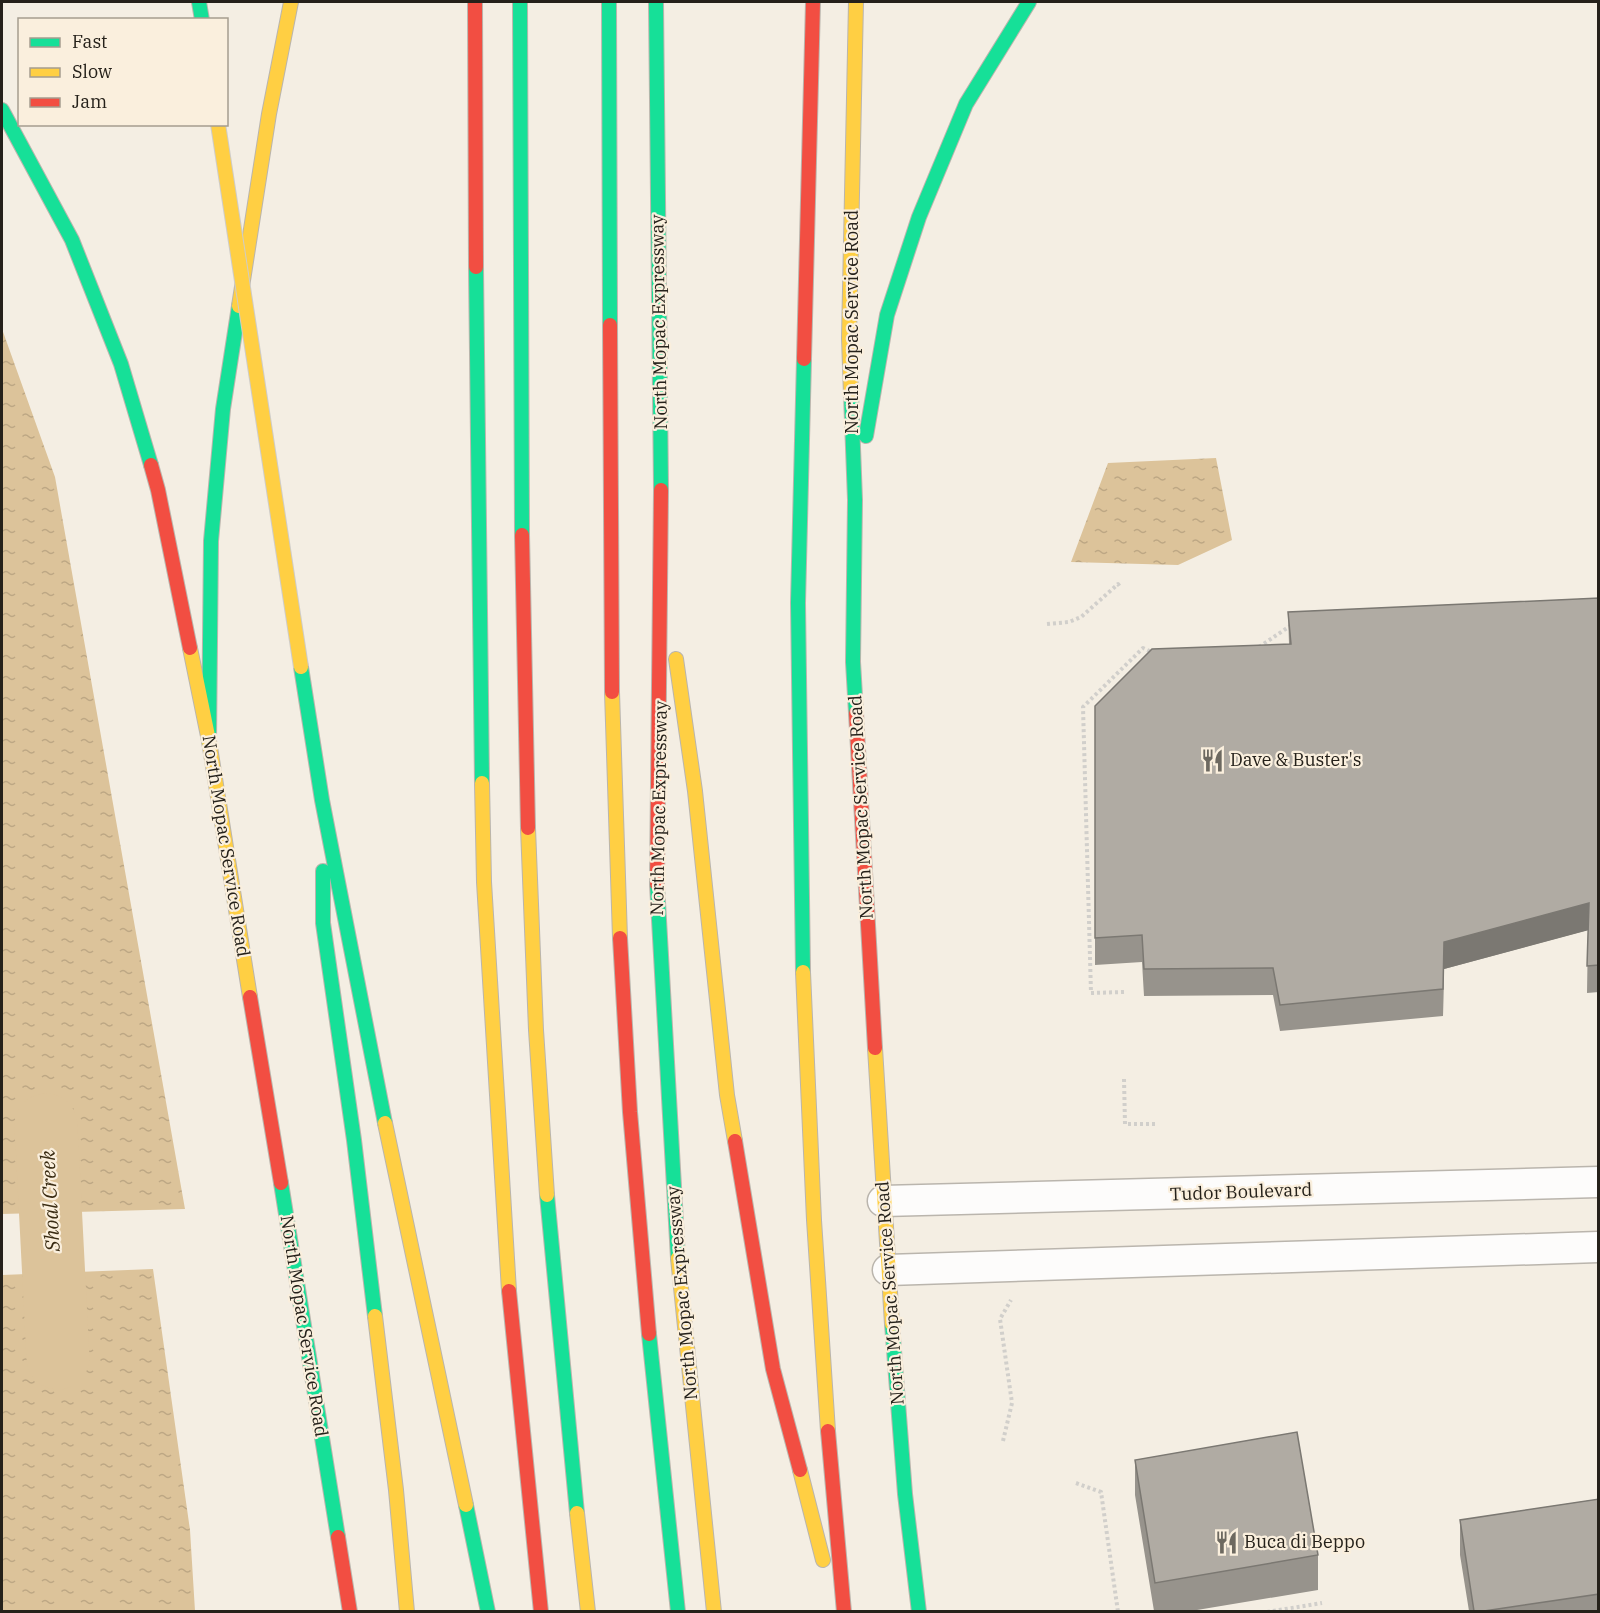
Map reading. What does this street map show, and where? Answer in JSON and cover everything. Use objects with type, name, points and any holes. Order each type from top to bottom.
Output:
[{"type":"main road","points":[[199,2],[202,18]]},
{"type":"main road","points":[[209,741],[211,542],[223,409],[269,114],[291,2]]},
{"type":"main road","points":[[475,2],[477,446],[484,882],[508,1279],[542,1611]]},
{"type":"main road","points":[[520,2],[522,500],[529,861],[538,1070],[554,1278],[574,1493],[588,1611]]},
{"type":"main road","points":[[609,2],[615,813],[628,1057],[644,1288],[678,1611]]},
{"type":"main road","name":"North Mopac Expressway","points":[[656,2],[662,556],[657,916],[679,1279],[699,1488],[714,1611]]},
{"type":"main road","points":[[813,2],[798,603],[802,959],[814,1232],[830,1459],[844,1611]]},
{"type":"main road","name":"North Mopac Service Road","points":[[856,2],[849,338],[855,500],[853,662],[883,1201],[905,1494],[919,1611]]},
{"type":"main road","points":[[855,500],[887,315],[919,217],[966,104],[1029,2]]},
{"type":"main road","name":"North Mopac Service Road","points":[[2,110],[72,240],[121,364],[158,490],[209,741],[350,1611]]},
{"type":"main road","points":[[218,126],[322,800],[388,1138],[488,1611]]},
{"type":"main road","points":[[662,556],[695,791],[727,1095],[771,1358],[837,1611]]},
{"type":"main road","points":[[322,800],[323,923],[354,1140],[396,1490],[407,1611]]},
{"type":"street","name":"Tudor Boulevard","points":[[883,1201],[1599,1182]]},
{"type":"street","points":[[888,1270],[1599,1247]]},
{"type":"path","points":[[1047,624],[1070,622],[1081,617],[1118,584],[1121,588]]},
{"type":"path","points":[[1251,650],[1295,622]]},
{"type":"path","points":[[1124,992],[1091,993],[1083,707],[1143,648],[1164,657]]},
{"type":"path","points":[[1124,1079],[1125,1124],[1155,1124]]},
{"type":"path","points":[[1003,1441],[1012,1403],[1000,1319],[1011,1300]]},
{"type":"path","points":[[1076,1483],[1101,1492],[1118,1611]]},
{"type":"path","points":[[1267,1611],[1322,1603]]},
{"type":"water","points":[[2,329],[55,477],[185,1209],[2,1214]]},
{"type":"water","points":[[1216,458],[1232,540],[1178,565],[1071,562],[1108,463]]},
{"type":"water","points":[[153,1269],[190,1530],[195,1611],[2,1611],[2,1275]]},
{"type":"building","points":[[1599,598],[1599,965],[1587,966],[1589,903],[1444,942],[1443,989],[1280,1005],[1273,968],[1144,969],[1142,935],[1095,938],[1095,706],[1152,649],[1291,644],[1288,612]]},
{"type":"building","name":"Buca di Beppo","points":[[1297,1432],[1318,1555],[1155,1583],[1135,1460]]},
{"type":"building","points":[[1599,1499],[1599,1594],[1474,1611],[1460,1520]]},
{"type":"waterway","name":"Shoal Creek","points":[[46,1125],[58,1358]]},
{"type":"traffic: fast","points":[[199,2],[202,18]]},
{"type":"traffic: fast","points":[[520,2],[522,535]]},
{"type":"traffic: fast","points":[[609,2],[610,325]]},
{"type":"traffic: fast","points":[[656,2],[661,490]]},
{"type":"traffic: fast","points":[[866,436],[887,315],[919,217],[966,104],[1029,2]]},
{"type":"traffic: fast","points":[[2,110],[72,240],[121,364],[151,465]]},
{"type":"traffic: fast","points":[[476,267],[482,783]]},
{"type":"traffic: fast","points":[[209,741],[211,541],[223,409],[239,306]]},
{"type":"traffic: fast","points":[[803,972],[798,603],[804,359]]},
{"type":"traffic: fast","points":[[851,395],[855,500],[853,662],[856,713]]},
{"type":"traffic: fast","points":[[301,667],[322,800],[385,1123]]},
{"type":"traffic: fast","points":[[323,871],[323,923],[354,1140],[375,1316]]},
{"type":"traffic: fast","points":[[657,884],[678,1258]]},
{"type":"traffic: fast","points":[[281,1183],[338,1537]]},
{"type":"traffic: fast","points":[[547,1195],[577,1513]]},
{"type":"traffic: fast","points":[[892,1324],[905,1494],[919,1612]]},
{"type":"traffic: fast","points":[[649,1334],[678,1612]]},
{"type":"traffic: fast","points":[[466,1505],[488,1612]]},
{"type":"traffic: slow","points":[[239,306],[269,114],[291,2]]},
{"type":"traffic: slow","points":[[851,395],[849,338],[856,2]]},
{"type":"traffic: slow","points":[[218,126],[301,667]]},
{"type":"traffic: slow","points":[[190,648],[209,741],[250,997]]},
{"type":"traffic: slow","points":[[676,659],[695,791],[727,1095],[735,1141]]},
{"type":"traffic: slow","points":[[612,692],[620,938]]},
{"type":"traffic: slow","points":[[482,783],[484,882],[509,1291]]},
{"type":"traffic: slow","points":[[528,828],[536,1030],[547,1195]]},
{"type":"traffic: slow","points":[[803,972],[814,1220],[828,1431]]},
{"type":"traffic: slow","points":[[875,1048],[892,1324]]},
{"type":"traffic: slow","points":[[385,1123],[466,1505]]},
{"type":"traffic: slow","points":[[678,1258],[714,1612]]},
{"type":"traffic: slow","points":[[375,1316],[396,1490],[407,1612]]},
{"type":"traffic: slow","points":[[800,1470],[823,1560]]},
{"type":"traffic: slow","points":[[577,1513],[588,1612]]},
{"type":"traffic: jam","points":[[475,2],[476,267]]},
{"type":"traffic: jam","points":[[804,359],[813,2]]},
{"type":"traffic: jam","points":[[610,325],[612,692]]},
{"type":"traffic: jam","points":[[151,465],[190,648]]},
{"type":"traffic: jam","points":[[657,884],[661,490]]},
{"type":"traffic: jam","points":[[522,535],[528,828]]},
{"type":"traffic: jam","points":[[856,713],[875,1048]]},
{"type":"traffic: jam","points":[[620,938],[630,1112],[649,1334]]},
{"type":"traffic: jam","points":[[250,997],[281,1183]]},
{"type":"traffic: jam","points":[[735,1141],[773,1369],[800,1470]]},
{"type":"traffic: jam","points":[[509,1291],[541,1612]]},
{"type":"traffic: jam","points":[[828,1431],[844,1612]]},
{"type":"traffic: jam","points":[[338,1537],[350,1612]]},
{"type":"place","name":"Dave & Buster's","points":[[1212,760]]},
{"type":"place","name":"Buca di Beppo","points":[[1226,1542]]}]
